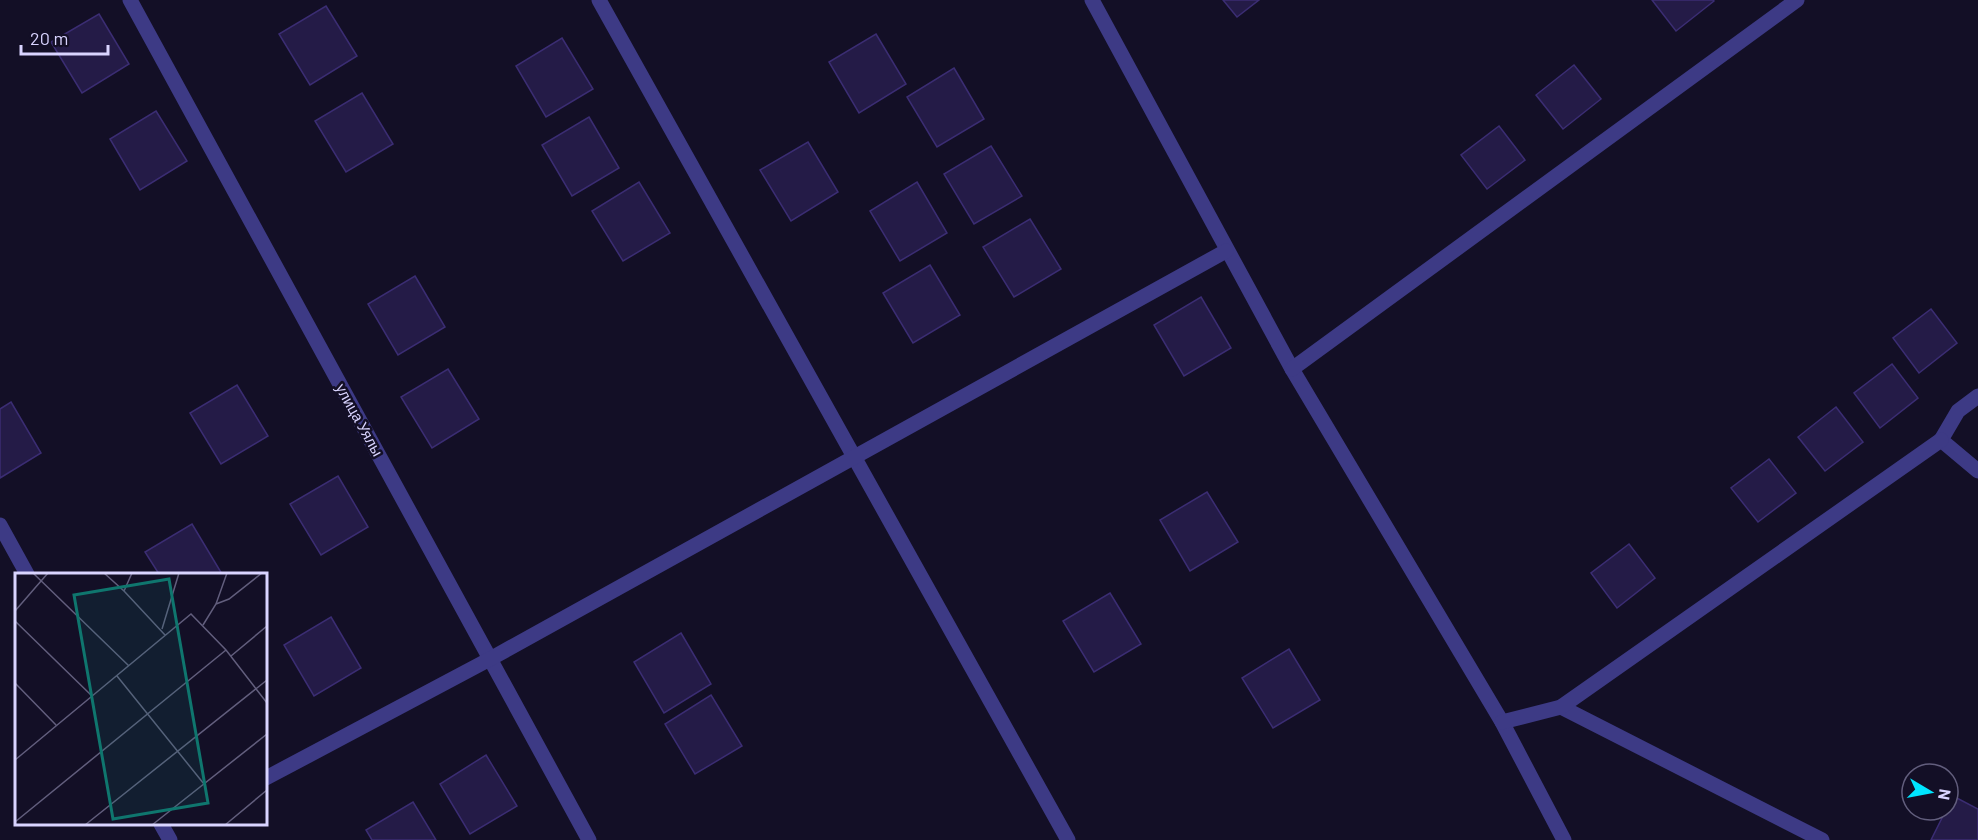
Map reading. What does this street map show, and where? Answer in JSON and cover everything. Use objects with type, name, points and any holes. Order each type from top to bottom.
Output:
[{"type":"street","name":"улица Уялы","points":[[130,0],[589,840]]},
{"type":"street","points":[[599,0],[1068,840]]},
{"type":"street","points":[[1093,0],[1292,369],[1502,722],[1564,840]]},
{"type":"street","points":[[1292,369],[1797,0]]},
{"type":"street","points":[[267,777],[490,660],[1226,250]]},
{"type":"street","points":[[1502,722],[1561,708],[1941,440],[1958,411],[1978,396]]},
{"type":"street","points":[[1941,440],[1978,471]]},
{"type":"street","points":[[0,525],[26,573]]},
{"type":"street","points":[[1561,708],[1822,840]]},
{"type":"building","points":[[1223,0],[1259,0],[1237,17]]},
{"type":"building","points":[[1652,0],[1713,0],[1714,1],[1676,31]]},
{"type":"building","points":[[326,6],[357,56],[310,85],[279,34]]},
{"type":"building","points":[[99,14],[129,64],[82,93],[51,42]]},
{"type":"building","points":[[876,34],[906,84],[859,113],[829,62]]},
{"type":"building","points":[[562,38],[593,89],[546,117],[516,66]]},
{"type":"building","points":[[1574,65],[1601,99],[1563,129],[1536,95]]},
{"type":"building","points":[[954,68],[984,119],[937,147],[907,97]]},
{"type":"building","points":[[362,93],[393,144],[346,172],[315,121]]},
{"type":"building","points":[[156,111],[187,161],[140,190],[110,139]]},
{"type":"building","points":[[589,117],[619,168],[572,196],[542,145]]},
{"type":"building","points":[[1499,126],[1525,160],[1487,189],[1461,155]]},
{"type":"building","points":[[808,142],[838,192],[791,221],[760,170]]},
{"type":"building","points":[[991,146],[1022,196],[974,224],[944,174]]},
{"type":"building","points":[[639,182],[670,233],[623,261],[592,211]]},
{"type":"building","points":[[917,182],[947,233],[900,261],[870,211]]},
{"type":"building","points":[[1030,219],[1061,269],[1014,297],[983,247]]},
{"type":"building","points":[[930,265],[960,315],[913,343],[883,293]]},
{"type":"building","points":[[415,276],[445,327],[398,355],[368,304]]},
{"type":"building","points":[[1201,297],[1231,348],[1184,376],[1154,325]]},
{"type":"building","points":[[1931,309],[1957,343],[1919,373],[1893,338]]},
{"type":"building","points":[[1892,364],[1918,398],[1880,428],[1854,393]]},
{"type":"building","points":[[448,369],[479,419],[432,448],[401,397]]},
{"type":"building","points":[[237,385],[268,436],[221,464],[190,413]]},
{"type":"building","points":[[11,402],[41,453],[0,478],[0,409]]},
{"type":"building","points":[[1836,407],[1863,442],[1825,471],[1798,437]]},
{"type":"building","points":[[1769,459],[1796,493],[1758,522],[1731,488]]},
{"type":"building","points":[[338,476],[368,527],[321,555],[290,504]]},
{"type":"building","points":[[1207,492],[1238,542],[1190,571],[1160,520]]},
{"type":"building","points":[[192,524],[221,573],[158,573],[145,552]]},
{"type":"building","points":[[1629,544],[1655,578],[1617,608],[1591,573]]},
{"type":"building","points":[[1110,593],[1141,644],[1094,672],[1063,621]]},
{"type":"building","points":[[331,617],[361,668],[314,696],[284,645]]},
{"type":"building","points":[[681,633],[711,684],[664,713],[634,662]]},
{"type":"building","points":[[1289,649],[1320,700],[1273,728],[1242,678]]},
{"type":"building","points":[[711,695],[742,746],[695,774],[665,724]]},
{"type":"building","points":[[486,755],[517,806],[470,834],[440,784]]},
{"type":"building","points":[[1960,800],[1978,809],[1978,840],[1931,840],[1940,822],[1960,822]]},
{"type":"building","points":[[413,802],[436,840],[372,840],[366,830]]}]
